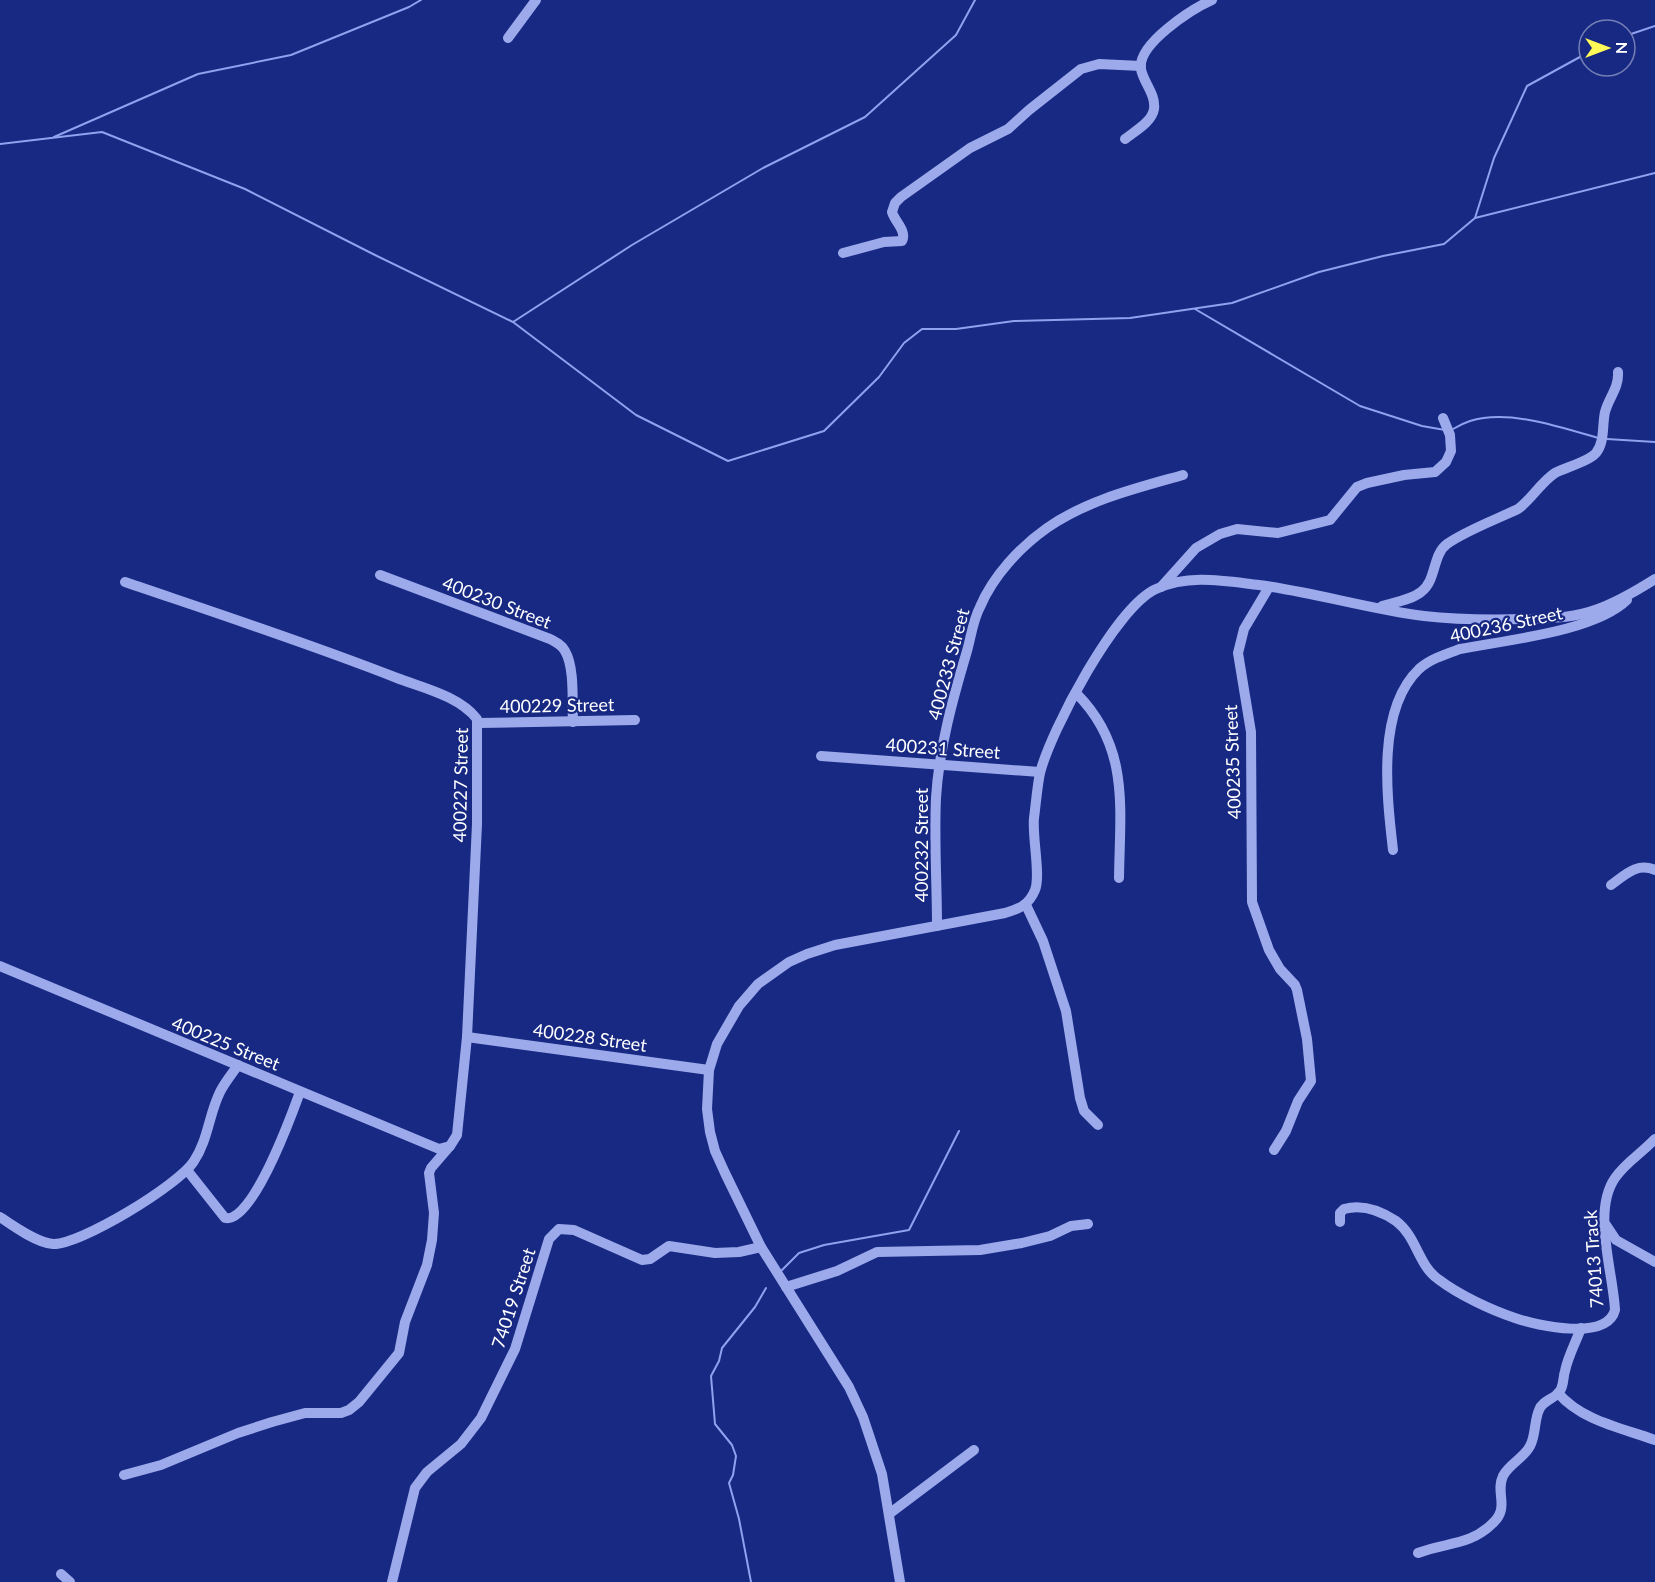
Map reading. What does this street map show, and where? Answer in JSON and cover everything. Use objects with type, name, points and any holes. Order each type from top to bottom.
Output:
[{"type":"street","points":[[508,38],[536,0]]},
{"type":"street","points":[[1125,139],[1146,123],[1154,109],[1153,99],[1141,66],[1145,50],[1157,37],[1193,10],[1212,0]]},
{"type":"street","points":[[843,253],[884,242],[902,241],[903,231],[892,212],[895,203],[901,197],[970,148],[1008,129],[1081,69],[1098,64],[1141,66]]},
{"type":"street","points":[[1379,608],[1421,592],[1430,582],[1446,544],[1518,509],[1555,473],[1595,454],[1601,444],[1605,413],[1617,387],[1618,372]]},
{"type":"street","points":[[1161,587],[1196,548],[1229,530],[1254,529],[1278,532],[1322,523],[1333,519],[1357,487],[1394,477],[1436,472],[1446,462],[1450,451],[1449,431],[1443,418]]},
{"type":"street","name":"400233 Street","points":[[939,764],[979,607],[999,576],[1020,550],[1048,527],[1085,507],[1124,492],[1183,476]]},
{"type":"street","name":"400230 Street","points":[[380,575],[550,639],[560,645],[570,661],[573,722]]},
{"type":"street","points":[[900,1582],[882,1474],[863,1417],[849,1388],[761,1247],[715,1152],[707,1109],[709,1070],[717,1044],[739,1006],[758,984],[780,968],[807,954],[835,945],[1018,910],[1026,905],[1036,888],[1034,819],[1041,772],[1062,718],[1121,620],[1146,595],[1161,587],[1173,582],[1193,579],[1269,587],[1422,615],[1473,620],[1570,616],[1594,611],[1638,590],[1655,579]]},
{"type":"street","name":"400227 Street","points":[[125,582],[348,658],[426,689],[472,712],[479,723],[477,824],[467,1037],[457,1135],[445,1147]]},
{"type":"street","name":"400235 Street","points":[[1269,587],[1244,630],[1238,653],[1251,732],[1252,902],[1269,950],[1280,969],[1297,990],[1311,1076],[1310,1085],[1298,1101],[1286,1131],[1274,1150]]},
{"type":"street","name":"400236 Street","points":[[1393,850],[1388,780],[1392,725],[1405,686],[1419,669],[1445,654],[1460,649],[1555,631],[1597,620],[1623,604],[1638,590]]},
{"type":"street","points":[[1076,693],[1099,719],[1113,748],[1118,771],[1119,878]]},
{"type":"street","name":"400229 Street","points":[[479,723],[635,720]]},
{"type":"street","name":"400231 Street","points":[[821,756],[842,753],[1041,772]]},
{"type":"street","name":"400232 Street","points":[[937,926],[936,800],[939,764]]},
{"type":"street","points":[[1611,885],[1638,867],[1655,870]]},
{"type":"street","points":[[1026,905],[1043,941],[1066,1011],[1080,1098],[1084,1110],[1098,1125]]},
{"type":"street","name":"400225 Street","points":[[1,969],[300,1092],[445,1147]]},
{"type":"street","name":"400228 Street","points":[[467,1037],[709,1070]]},
{"type":"street","points":[[0,1217],[40,1241],[56,1244],[66,1242],[124,1214],[158,1192],[194,1162],[220,1092],[238,1065]]},
{"type":"street","points":[[187,1170],[225,1218],[231,1219],[236,1216],[254,1196],[280,1145],[300,1092]]},
{"type":"street","name":"74013 Track","points":[[1340,1222],[1341,1211],[1349,1208],[1374,1210],[1406,1230],[1431,1273],[1455,1290],[1516,1319],[1563,1328],[1596,1328],[1611,1320],[1616,1310],[1605,1222],[1606,1193],[1627,1164],[1655,1139]]},
{"type":"street","points":[[124,1475],[161,1465],[238,1433],[272,1422],[305,1413],[341,1413],[359,1402],[392,1362],[401,1346],[405,1322],[427,1265],[432,1240],[434,1213],[429,1173],[445,1147]]},
{"type":"street","points":[[1605,1222],[1610,1234],[1616,1240],[1655,1262]]},
{"type":"street","points":[[786,1287],[837,1271],[877,1252],[980,1250],[1022,1243],[1050,1236],[1071,1226],[1088,1224]]},
{"type":"street","name":"74019 Street","points":[[392,1582],[415,1488],[427,1472],[461,1444],[487,1407],[515,1349],[549,1239],[559,1229],[574,1230],[642,1260],[650,1259],[669,1246],[715,1252],[739,1252],[761,1247]]},
{"type":"street","points":[[1418,1553],[1431,1548],[1461,1543],[1493,1524],[1502,1511],[1501,1483],[1503,1477],[1530,1445],[1540,1407],[1558,1393],[1581,1328]]},
{"type":"street","points":[[1558,1393],[1582,1414],[1655,1440]]},
{"type":"street","points":[[890,1514],[974,1450]]},
{"type":"waterway","points":[[54,137],[198,74],[291,55],[421,0]]},
{"type":"waterway","points":[[513,322],[632,245],[763,168],[865,117],[956,35],[975,0]]},
{"type":"waterway","points":[[1637,32],[1655,26]]},
{"type":"waterway","points":[[0,144],[102,132],[245,189],[513,322],[636,415],[728,461],[824,431],[879,377],[904,343],[922,329],[956,329],[1014,321],[1130,318],[1232,303],[1319,272],[1444,244],[1475,218],[1494,158],[1527,86],[1577,59]]},
{"type":"waterway","points":[[1475,218],[1655,173]]},
{"type":"waterway","points":[[1195,309],[1360,406],[1422,426],[1445,430]]},
{"type":"waterway","points":[[1453,429],[1470,421],[1501,417],[1534,421],[1598,438]]},
{"type":"waterway","points":[[1607,439],[1655,442]]},
{"type":"waterway","points":[[781,1271],[799,1253],[824,1245],[909,1230],[959,1131]]},
{"type":"waterway","points":[[751,1582],[739,1519],[729,1483],[733,1475],[736,1456],[732,1445],[715,1424],[711,1376],[719,1361],[722,1348],[755,1307],[766,1288]]}]
